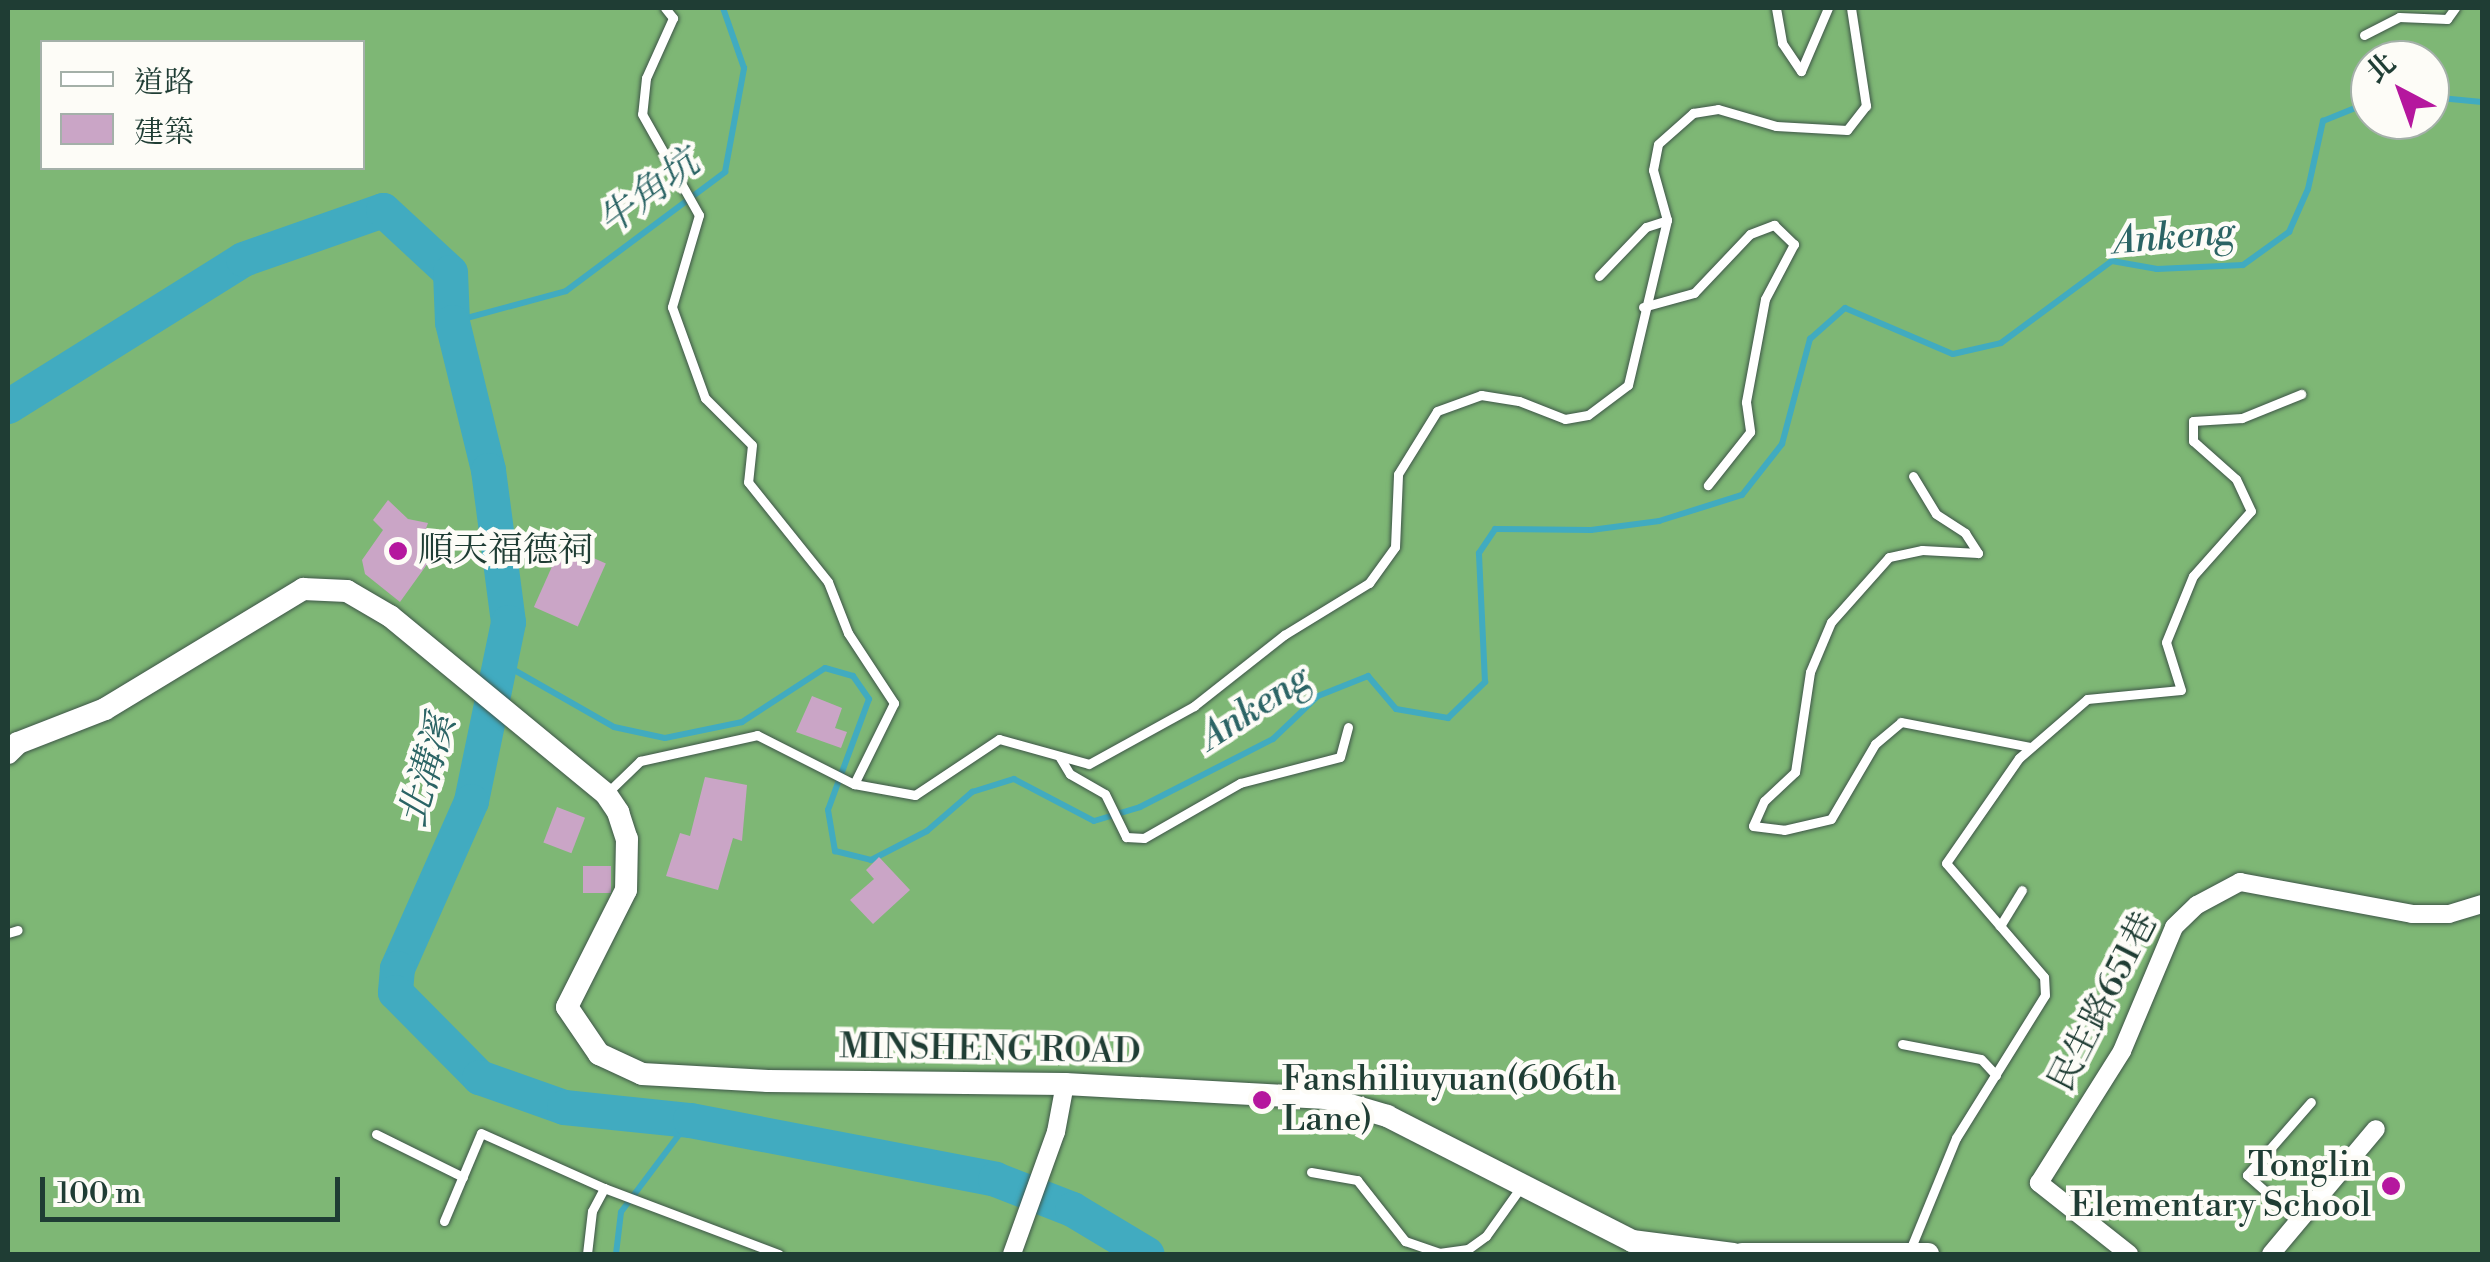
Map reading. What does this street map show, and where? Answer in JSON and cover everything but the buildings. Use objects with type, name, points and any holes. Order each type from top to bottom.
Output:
[{"type":"street","name":"MINSHENG ROAD","points":[[8,753],[18,743],[105,709],[303,589],[346,590],[390,616],[606,794],[627,839],[626,890],[567,1007],[600,1054],[642,1074],[1064,1084],[1356,1104],[1521,1187],[1630,1248],[1733,1254]]},
{"type":"street","name":"民生路651巷","points":[[2129,1254],[2039,1183],[2122,1051],[2174,927],[2196,905],[2240,882],[2412,914],[2449,914],[2482,904]]},
{"type":"street","points":[[1012,1254],[1056,1132],[1064,1084]]},
{"type":"street","points":[[2271,1254],[2376,1128]]},
{"type":"street","points":[[1742,1254],[1919,1252]]},
{"type":"lane","points":[[665,8],[673,18],[646,78],[642,114],[696,212],[672,308],[705,398],[752,445],[748,482],[828,582],[848,633],[894,703],[854,784]]},
{"type":"lane","points":[[1776,8],[1782,43],[1801,71],[1828,8]]},
{"type":"lane","points":[[606,794],[640,761],[758,734],[854,784],[915,796],[975,750],[999,740],[1090,764],[1194,706],[1284,635],[1369,582],[1395,547],[1398,474],[1437,412],[1480,395],[1519,401],[1542,415],[1588,415],[1628,385],[1666,220],[1654,170],[1658,144],[1692,114],[1718,108],[1776,126],[1846,130],[1866,106],[1850,8]]},
{"type":"lane","points":[[2364,35],[2399,17],[2447,18],[2456,8]]},
{"type":"lane","points":[[1599,276],[1646,227],[1666,220]]},
{"type":"lane","points":[[1643,307],[1694,293],[1750,234],[1774,225],[1794,244],[1765,299],[1746,402],[1750,432],[1708,485]]},
{"type":"lane","points":[[1919,1252],[1956,1138],[2045,995],[2044,977],[1946,862],[2032,746],[2086,699],[2181,690],[2166,642],[2193,576],[2251,511],[2236,480],[2193,441],[2193,421],[2242,418],[2301,394]]},
{"type":"lane","points":[[1913,476],[1936,514],[1965,533],[1978,554],[1922,550],[1889,557],[1831,622],[1810,672],[1795,772],[1764,801],[1752,826],[1784,830],[1831,819],[1875,744],[1900,722],[2032,746]]},
{"type":"lane","points":[[1059,756],[1070,774],[1105,794],[1126,837],[1144,838],[1240,783],[1340,757],[1348,726]]},
{"type":"lane","points":[[2000,926],[2022,890]]},
{"type":"lane","points":[[1902,1044],[1982,1059],[1996,1075]]},
{"type":"lane","points":[[2300,1222],[2248,1175],[2311,1102]]},
{"type":"lane","points":[[444,1221],[480,1133],[618,1194],[780,1254]]},
{"type":"lane","points":[[376,1134],[463,1176]]},
{"type":"lane","points":[[1311,1172],[1356,1180],[1405,1241],[1439,1253],[1468,1248],[1486,1236],[1521,1187]]},
{"type":"lane","points":[[587,1254],[592,1211],[604,1188]]},
{"type":"green space","points":[[8,8],[2482,8],[2482,1254],[8,1254]]},
{"type":"waterway","name":"牛角坑","points":[[452,322],[566,291],[725,172],[744,68],[723,8]]},
{"type":"waterway","name":"Ankeng","points":[[2450,99],[2482,102]]},
{"type":"waterway","name":"Ankeng","points":[[500,662],[614,727],[665,738],[742,722],[825,668],[853,676],[869,699],[828,810],[835,851],[871,860],[927,831],[972,792],[1014,779],[1094,821],[1140,807],[1273,739],[1318,696],[1368,676],[1396,709],[1448,718],[1485,682],[1479,553],[1495,529],[1591,530],[1659,521],[1742,495],[1782,444],[1810,339],[1845,308],[1953,354],[2001,343],[2112,261],[2157,269],[2243,265],[2289,232],[2308,189],[2323,121],[2350,110]]},
{"type":"waterway","name":"北溝溪","points":[[8,406],[243,259],[383,210],[450,272],[452,322],[488,470],[508,622],[471,801],[397,968],[395,992],[479,1077],[564,1107],[690,1120],[995,1179],[1072,1209],[1147,1254]]},
{"type":"waterway","points":[[616,1254],[621,1212],[690,1120]]},
{"type":"place","name":"順天福德祠","points":[[398,551]]},
{"type":"place","name":"Fanshiliuyuan(606th Lane)","points":[[1262,1100]]},
{"type":"place","name":"Tonglin Elementary School","points":[[2391,1186]]}]
